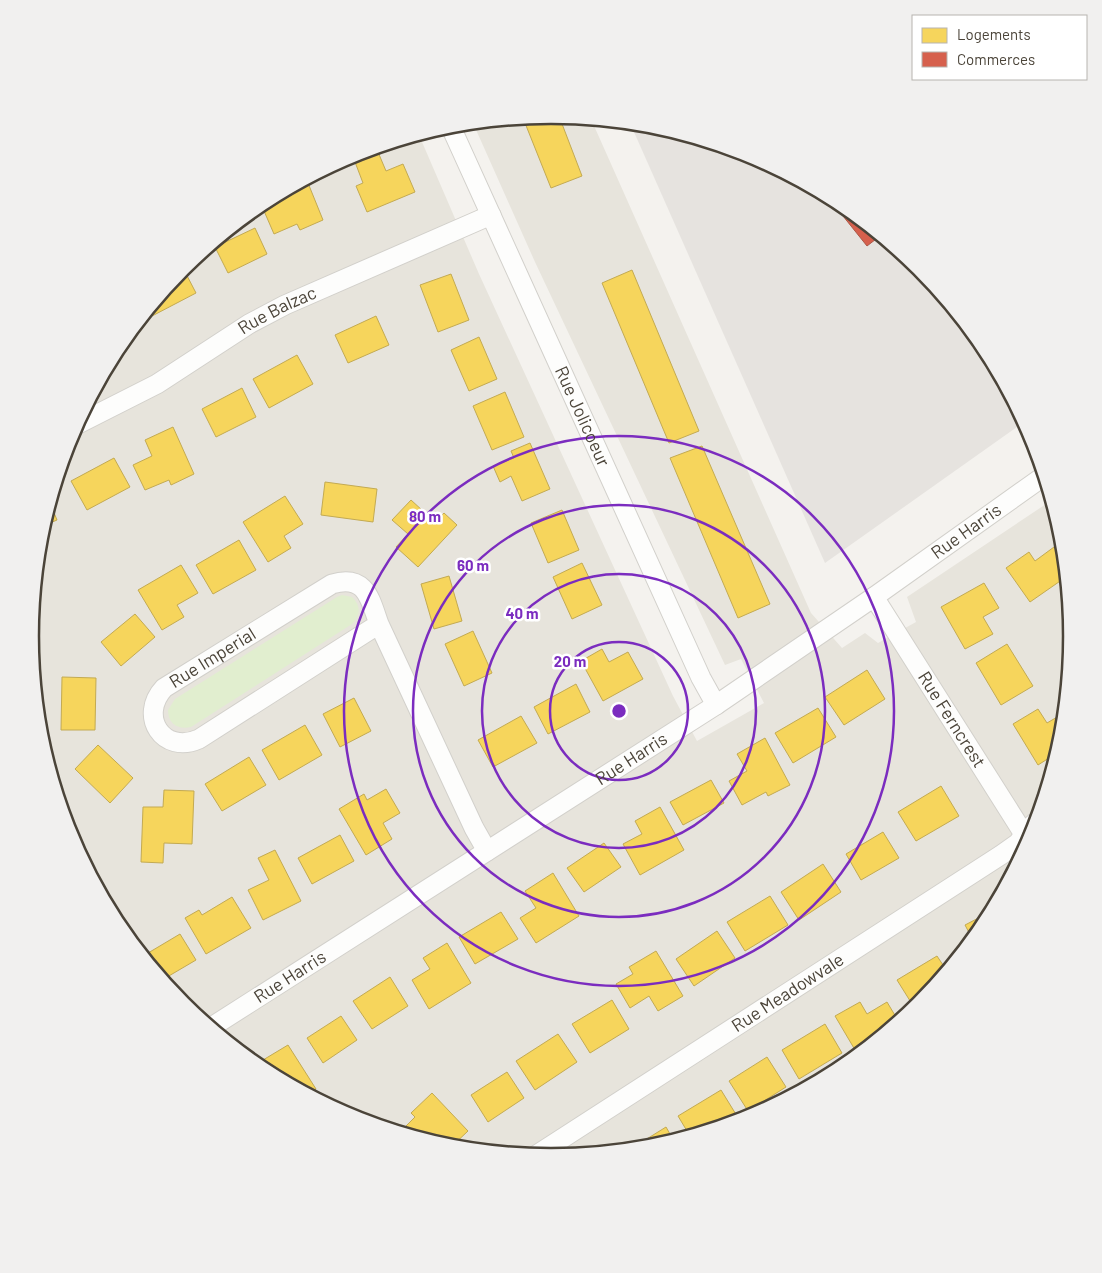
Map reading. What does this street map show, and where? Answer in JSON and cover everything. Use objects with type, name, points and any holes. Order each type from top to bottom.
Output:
[{"type":"street","name":"Rue Jolicoeur","points":[[454,134],[701,678],[716,706]]},
{"type":"street","name":"Rue Balzac","points":[[88,419],[157,384],[249,324],[285,305],[491,215]]},
{"type":"street","name":"Rue Harris","points":[[216,1024],[716,706],[1038,480]]},
{"type":"street","name":"Rue Imperial","points":[[380,624],[199,739],[182,743],[172,741],[158,729],[154,720],[154,703],[157,695],[164,688],[332,584],[351,581],[368,593],[380,624],[474,828],[488,851]]},
{"type":"street","name":"Rue Ferncrest","points":[[874,597],[1026,827]]},
{"type":"street","name":"Rue Meadowvale","points":[[546,1149],[1001,855],[1021,840]]},
{"type":"shaded area","points":[[517,125],[594,126],[811,613],[842,648],[865,633],[878,643],[916,622],[907,597],[1046,504],[1059,570],[1062,603],[1062,670],[1059,703],[1046,769],[1036,801],[1024,833],[995,893],[977,921],[936,974],[889,1022],[863,1043],[836,1062],[778,1096],[716,1122],[684,1131],[651,1139],[585,1148],[517,1148],[484,1144],[451,1139],[386,1122],[324,1096],[295,1080],[239,1043],[213,1022],[166,974],[145,948],[107,893],[92,863],[78,833],[56,769],[43,703],[40,670],[39,636],[43,570],[56,504],[78,440],[107,380],[125,352],[166,299],[189,274],[239,230],[266,211],[324,177],[386,151],[422,141],[479,274],[673,696],[697,741],[764,703],[741,659],[725,665],[535,262],[476,130]]},
{"type":"shaded area","points":[[634,131],[684,142],[716,151],[747,163],[807,193],[863,230],[913,274],[957,325],[995,380],[1018,426],[825,563]]},
{"type":"green space","points":[[342,595],[352,597],[357,603],[359,610],[357,618],[352,624],[191,727],[178,727],[172,722],[168,715],[168,710],[175,699]]},
{"type":"building: Logements","points":[[562,124],[582,176],[551,188],[526,125]]},
{"type":"building: Logements","points":[[379,154],[386,171],[403,164],[415,192],[367,212],[356,186],[363,183],[355,163]]},
{"type":"building: Logements","points":[[309,185],[323,220],[300,230],[297,224],[274,234],[264,212]]},
{"type":"building: Logements","points":[[255,228],[267,254],[228,273],[216,249],[222,244]]},
{"type":"building: Logements","points":[[632,270],[699,431],[669,443],[602,283]]},
{"type":"building: Logements","points":[[451,274],[469,320],[438,332],[420,285]]},
{"type":"building: Logements","points":[[187,276],[196,293],[152,316]]},
{"type":"building: Logements","points":[[376,316],[389,345],[348,363],[335,335]]},
{"type":"building: Logements","points":[[479,337],[497,379],[469,391],[451,350]]},
{"type":"building: Logements","points":[[297,355],[313,384],[269,408],[253,379]]},
{"type":"building: Logements","points":[[242,388],[256,417],[216,437],[202,409]]},
{"type":"building: Logements","points":[[505,392],[524,437],[492,450],[473,406]]},
{"type":"building: Logements","points":[[173,427],[194,474],[171,485],[169,480],[145,490],[133,465],[152,456],[145,440]]},
{"type":"building: Logements","points":[[530,443],[550,489],[522,501],[511,476],[500,482],[493,466],[514,458],[511,451]]},
{"type":"building: Logements","points":[[702,446],[770,604],[738,618],[670,458]]},
{"type":"building: Logements","points":[[114,458],[130,487],[87,510],[71,481]]},
{"type":"building: Logements","points":[[325,482],[377,489],[373,522],[321,515]]},
{"type":"building: Logements","points":[[285,496],[303,524],[284,536],[291,548],[268,562],[243,522]]},
{"type":"building: Logements","points":[[411,500],[435,522],[444,513],[457,525],[418,567],[396,547],[408,534],[392,520]]},
{"type":"building: Logements","points":[[562,510],[579,550],[548,563],[531,523]]},
{"type":"building: Logements","points":[[54,513],[57,520],[52,522]]},
{"type":"building: Logements","points":[[239,540],[256,570],[213,594],[196,565]]},
{"type":"building: Logements","points":[[1054,547],[1060,581],[1030,602],[1006,568],[1029,552],[1035,561]]},
{"type":"building: Logements","points":[[582,563],[602,605],[572,619],[553,577]]},
{"type":"building: Logements","points":[[181,565],[198,593],[177,605],[184,617],[162,630],[138,590]]},
{"type":"building: Logements","points":[[449,576],[462,621],[434,629],[421,584]]},
{"type":"building: Logements","points":[[984,583],[999,608],[983,617],[993,634],[965,649],[941,607]]},
{"type":"building: Logements","points":[[135,614],[155,637],[121,666],[101,642]]},
{"type":"building: Logements","points":[[473,631],[492,673],[464,686],[445,644]]},
{"type":"building: Logements","points":[[1007,644],[1033,686],[1001,705],[976,663]]},
{"type":"building: Logements","points":[[602,649],[609,662],[628,652],[643,679],[603,701],[581,661]]},
{"type":"building: Logements","points":[[867,670],[885,699],[844,725],[825,697]]},
{"type":"building: Logements","points":[[62,677],[96,678],[95,730],[61,730]]},
{"type":"building: Logements","points":[[576,684],[590,712],[548,734],[534,707]]},
{"type":"building: Logements","points":[[354,698],[371,731],[340,747],[323,714]]},
{"type":"building: Logements","points":[[818,708],[836,737],[793,763],[775,733]]},
{"type":"building: Logements","points":[[1038,709],[1047,723],[1056,717],[1048,759],[1038,765],[1013,724]]},
{"type":"building: Logements","points":[[521,716],[537,743],[493,767],[478,740]]},
{"type":"building: Logements","points":[[305,725],[322,755],[279,780],[262,750]]},
{"type":"building: Logements","points":[[765,738],[790,785],[768,796],[766,792],[742,805],[729,781],[747,771],[737,754]]},
{"type":"building: Logements","points":[[98,745],[133,778],[110,803],[75,769]]},
{"type":"building: Logements","points":[[249,757],[266,785],[222,811],[205,784]]},
{"type":"building: Logements","points":[[711,780],[724,803],[683,825],[670,802]]},
{"type":"building: Logements","points":[[941,786],[959,816],[916,841],[898,812]]},
{"type":"building: Logements","points":[[386,789],[400,813],[383,823],[392,839],[366,855],[339,809],[364,794],[367,800]]},
{"type":"building: Logements","points":[[164,790],[194,791],[192,844],[164,843],[163,863],[141,862],[143,807],[163,807]]},
{"type":"building: Logements","points":[[660,807],[684,850],[640,875],[623,844],[642,834],[635,821]]},
{"type":"building: Logements","points":[[883,832],[899,858],[861,880],[846,854]]},
{"type":"building: Logements","points":[[340,835],[354,861],[312,884],[298,858]]},
{"type":"building: Logements","points":[[604,843],[621,867],[584,892],[567,868]]},
{"type":"building: Logements","points":[[275,850],[301,901],[263,920],[248,890],[269,880],[258,858]]},
{"type":"building: Logements","points":[[823,864],[841,892],[799,920],[781,892]]},
{"type":"building: Logements","points":[[553,873],[579,916],[536,943],[520,918],[536,908],[525,891]]},
{"type":"building: Logements","points":[[770,896],[788,925],[745,951],[727,922]]},
{"type":"building: Logements","points":[[232,897],[251,928],[206,954],[185,918],[199,910],[202,915]]},
{"type":"building: Logements","points":[[501,912],[518,939],[475,964],[459,937]]},
{"type":"building: Logements","points":[[979,918],[969,932],[965,925]]},
{"type":"building: Logements","points":[[717,931],[735,958],[694,986],[676,959]]},
{"type":"building: Logements","points":[[180,934],[196,960],[168,976],[149,953]]},
{"type":"building: Logements","points":[[447,943],[471,983],[429,1009],[412,980],[430,969],[423,958]]},
{"type":"building: Logements","points":[[656,951],[683,996],[658,1011],[649,996],[630,1008],[616,984],[633,974],[629,967]]},
{"type":"building: Logements","points":[[937,956],[943,965],[910,1001],[897,980]]},
{"type":"building: Logements","points":[[390,977],[408,1006],[372,1029],[353,1001]]},
{"type":"building: Logements","points":[[612,1000],[629,1029],[590,1053],[572,1024]]},
{"type":"building: Logements","points":[[860,1002],[867,1014],[887,1002],[895,1016],[854,1049],[835,1016]]},
{"type":"building: Logements","points":[[341,1016],[357,1040],[323,1063],[307,1038]]},
{"type":"building: Logements","points":[[825,1024],[842,1053],[799,1079],[782,1050]]},
{"type":"building: Logements","points":[[558,1034],[577,1062],[535,1090],[516,1061]]},
{"type":"building: Logements","points":[[288,1045],[316,1089],[314,1090],[263,1060]]},
{"type":"building: Logements","points":[[767,1057],[786,1087],[747,1110],[729,1081]]},
{"type":"building: Logements","points":[[507,1072],[524,1098],[488,1122],[471,1095]]},
{"type":"building: Logements","points":[[721,1090],[736,1114],[687,1130],[678,1116]]},
{"type":"building: Logements","points":[[432,1093],[468,1131],[458,1140],[405,1127],[415,1117],[411,1113]]},
{"type":"building: Logements","points":[[666,1127],[670,1134],[651,1139],[645,1140]]},
{"type":"building: Commerces","points":[[843,216],[875,240],[867,246]]}]
